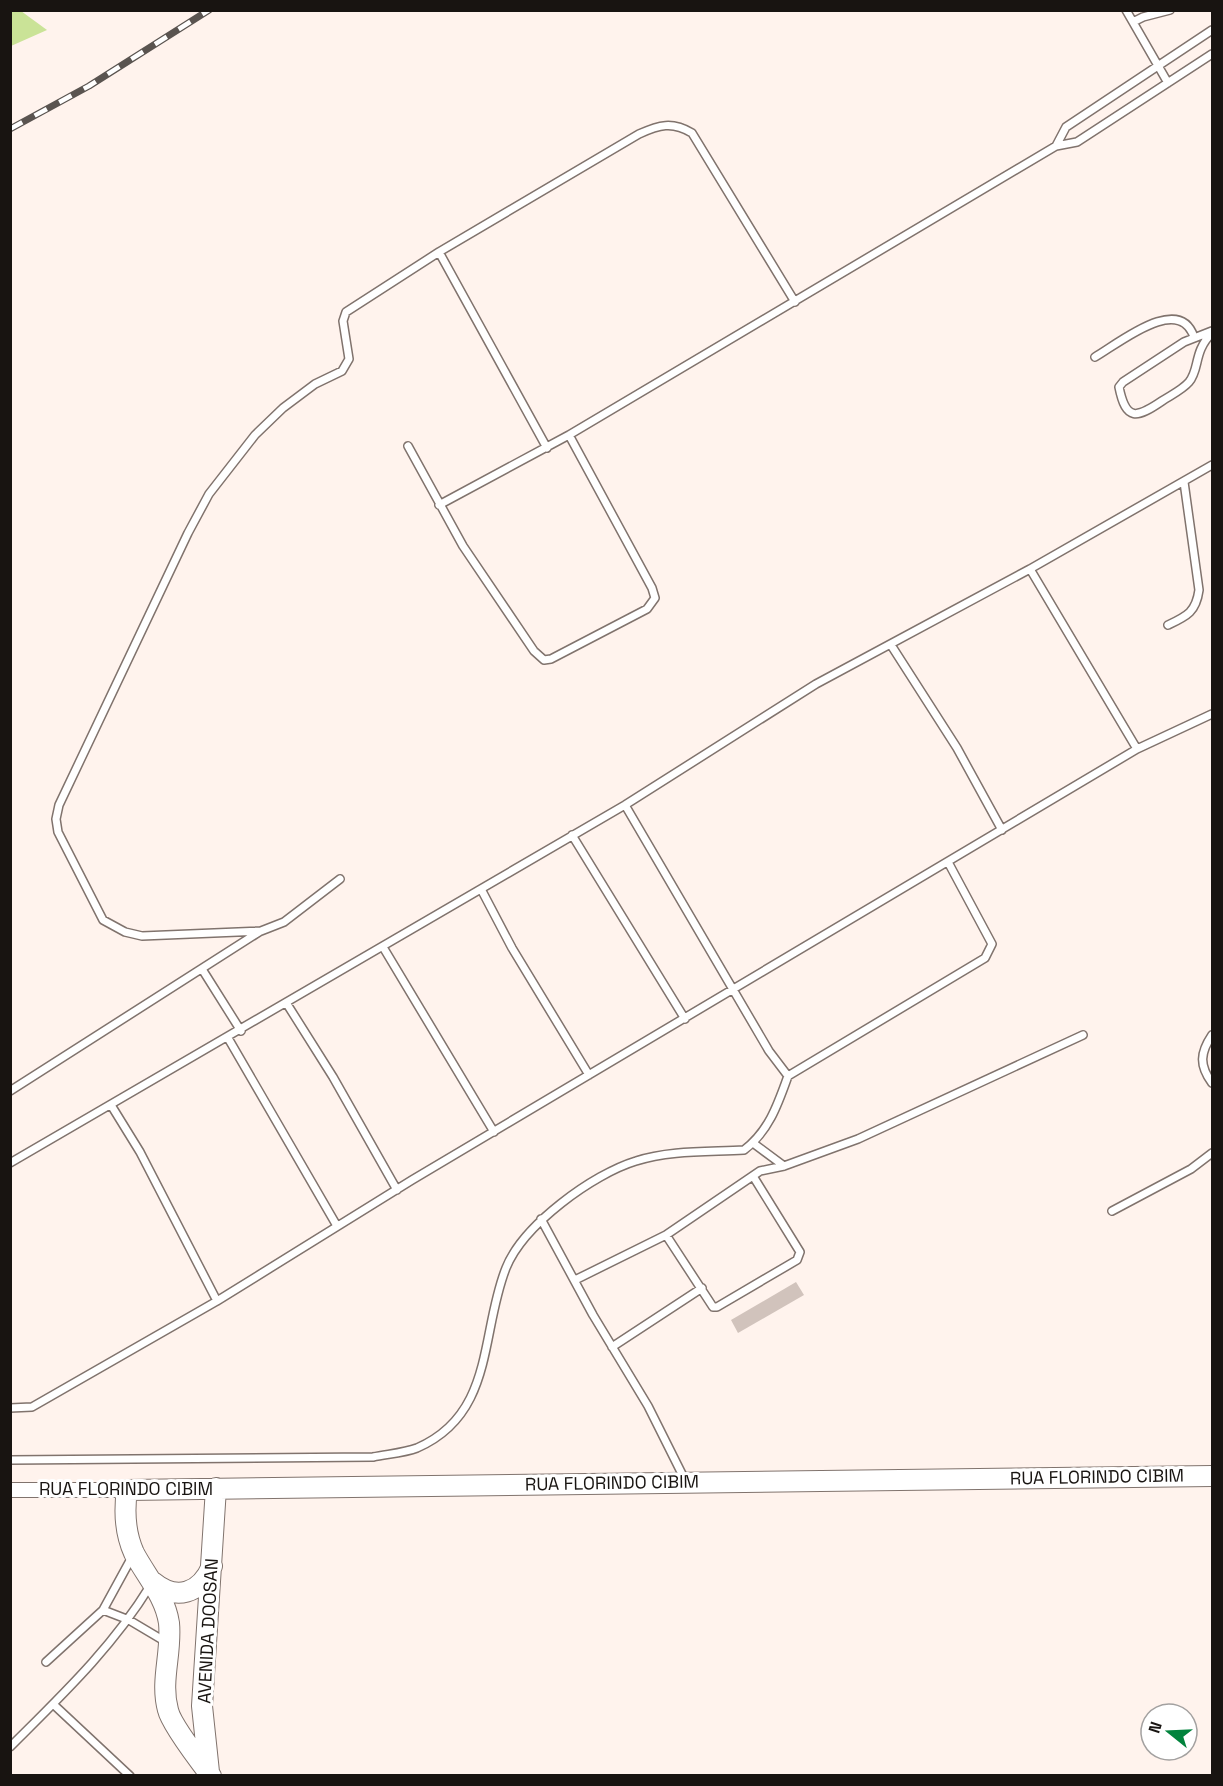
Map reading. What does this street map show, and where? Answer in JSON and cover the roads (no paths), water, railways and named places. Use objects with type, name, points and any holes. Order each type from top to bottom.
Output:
[{"type":"street","name":"RUA FLORINDO CIBIM","points":[[10,1490],[1212,1476]]},
{"type":"street","name":"AVENIDA DOOSAN","points":[[210,1775],[202,1706],[216,1488]]},
{"type":"street","name":"AVENIDA DOOSAN","points":[[127,1490],[124,1507],[127,1534],[134,1553],[153,1582],[169,1622],[164,1687],[168,1713],[210,1775]]},
{"type":"street","points":[[153,1582],[162,1590],[187,1593],[207,1578],[212,1566]]},
{"type":"street","points":[[168,1713],[183,1721],[192,1720],[202,1706]]},
{"type":"lane","points":[[1133,22],[1170,10]]},
{"type":"lane","points":[[1130,12],[1133,22],[1168,83]]},
{"type":"lane","points":[[1056,146],[1066,127],[1212,30]]},
{"type":"lane","points":[[439,505],[547,448],[1056,146],[1077,142],[1212,54]]},
{"type":"lane","points":[[261,931],[142,936],[110,926],[98,914],[58,832],[56,819],[59,805],[188,533],[209,494],[255,435],[283,408],[315,384],[342,371],[350,359],[343,321],[346,312],[439,252],[639,134],[667,124],[680,126],[692,133],[795,302]]},
{"type":"lane","points":[[439,252],[547,448]]},
{"type":"lane","points":[[1095,357],[1162,318],[1180,321],[1192,330],[1194,337]]},
{"type":"lane","points":[[1212,332],[1199,349],[1190,382],[1146,412],[1134,415],[1129,413],[1122,400],[1120,384],[1194,337],[1212,332]]},
{"type":"lane","points":[[408,446],[439,505],[486,581],[540,658],[551,659],[647,609],[655,598],[652,588],[569,435]]},
{"type":"lane","points":[[10,1164],[625,805],[816,684],[1030,569],[1212,465]]},
{"type":"lane","points":[[1168,625],[1191,613],[1197,604],[1199,590],[1184,482]]},
{"type":"lane","points":[[1030,569],[1137,749]]},
{"type":"lane","points":[[891,645],[957,748],[1002,830]]},
{"type":"lane","points":[[10,1408],[32,1407],[218,1301],[397,1190],[1137,749],[1212,714]]},
{"type":"lane","points":[[625,805],[769,1051],[788,1076]]},
{"type":"lane","points":[[572,835],[685,1019]]},
{"type":"lane","points":[[10,1460],[373,1457],[417,1448],[444,1431],[467,1407],[484,1365],[506,1267],[541,1219],[593,1180],[638,1160],[744,1150],[753,1143],[773,1118],[788,1076],[985,958],[992,944],[948,862]]},
{"type":"lane","points":[[10,1091],[261,931],[284,922],[340,879]]},
{"type":"lane","points":[[481,889],[512,948],[590,1075]]},
{"type":"lane","points":[[383,947],[494,1132]]},
{"type":"lane","points":[[202,969],[241,1031]]},
{"type":"lane","points":[[286,1004],[333,1077],[397,1190]]},
{"type":"lane","points":[[576,1280],[666,1235],[760,1171],[784,1166],[858,1139],[1083,1035]]},
{"type":"lane","points":[[1212,1035],[1203,1050],[1204,1072],[1212,1083]]},
{"type":"lane","points":[[228,1038],[337,1227]]},
{"type":"lane","points":[[111,1105],[140,1152],[218,1301]]},
{"type":"lane","points":[[753,1143],[784,1166]]},
{"type":"lane","points":[[1112,1211],[1191,1168],[1212,1153]]},
{"type":"lane","points":[[666,1235],[711,1305],[717,1307],[797,1260],[800,1252],[753,1176]]},
{"type":"lane","points":[[541,1219],[612,1347],[648,1406],[686,1482]]},
{"type":"lane","points":[[612,1347],[702,1288]]},
{"type":"lane","points":[[46,1662],[103,1610],[134,1553]]},
{"type":"lane","points":[[10,1747],[80,1678],[129,1620],[153,1582]]},
{"type":"lane","points":[[103,1610],[129,1620],[168,1643]]},
{"type":"lane","points":[[53,1704],[130,1776]]},
{"type":"railway","points":[[10,129],[89,86],[209,10]]}]
